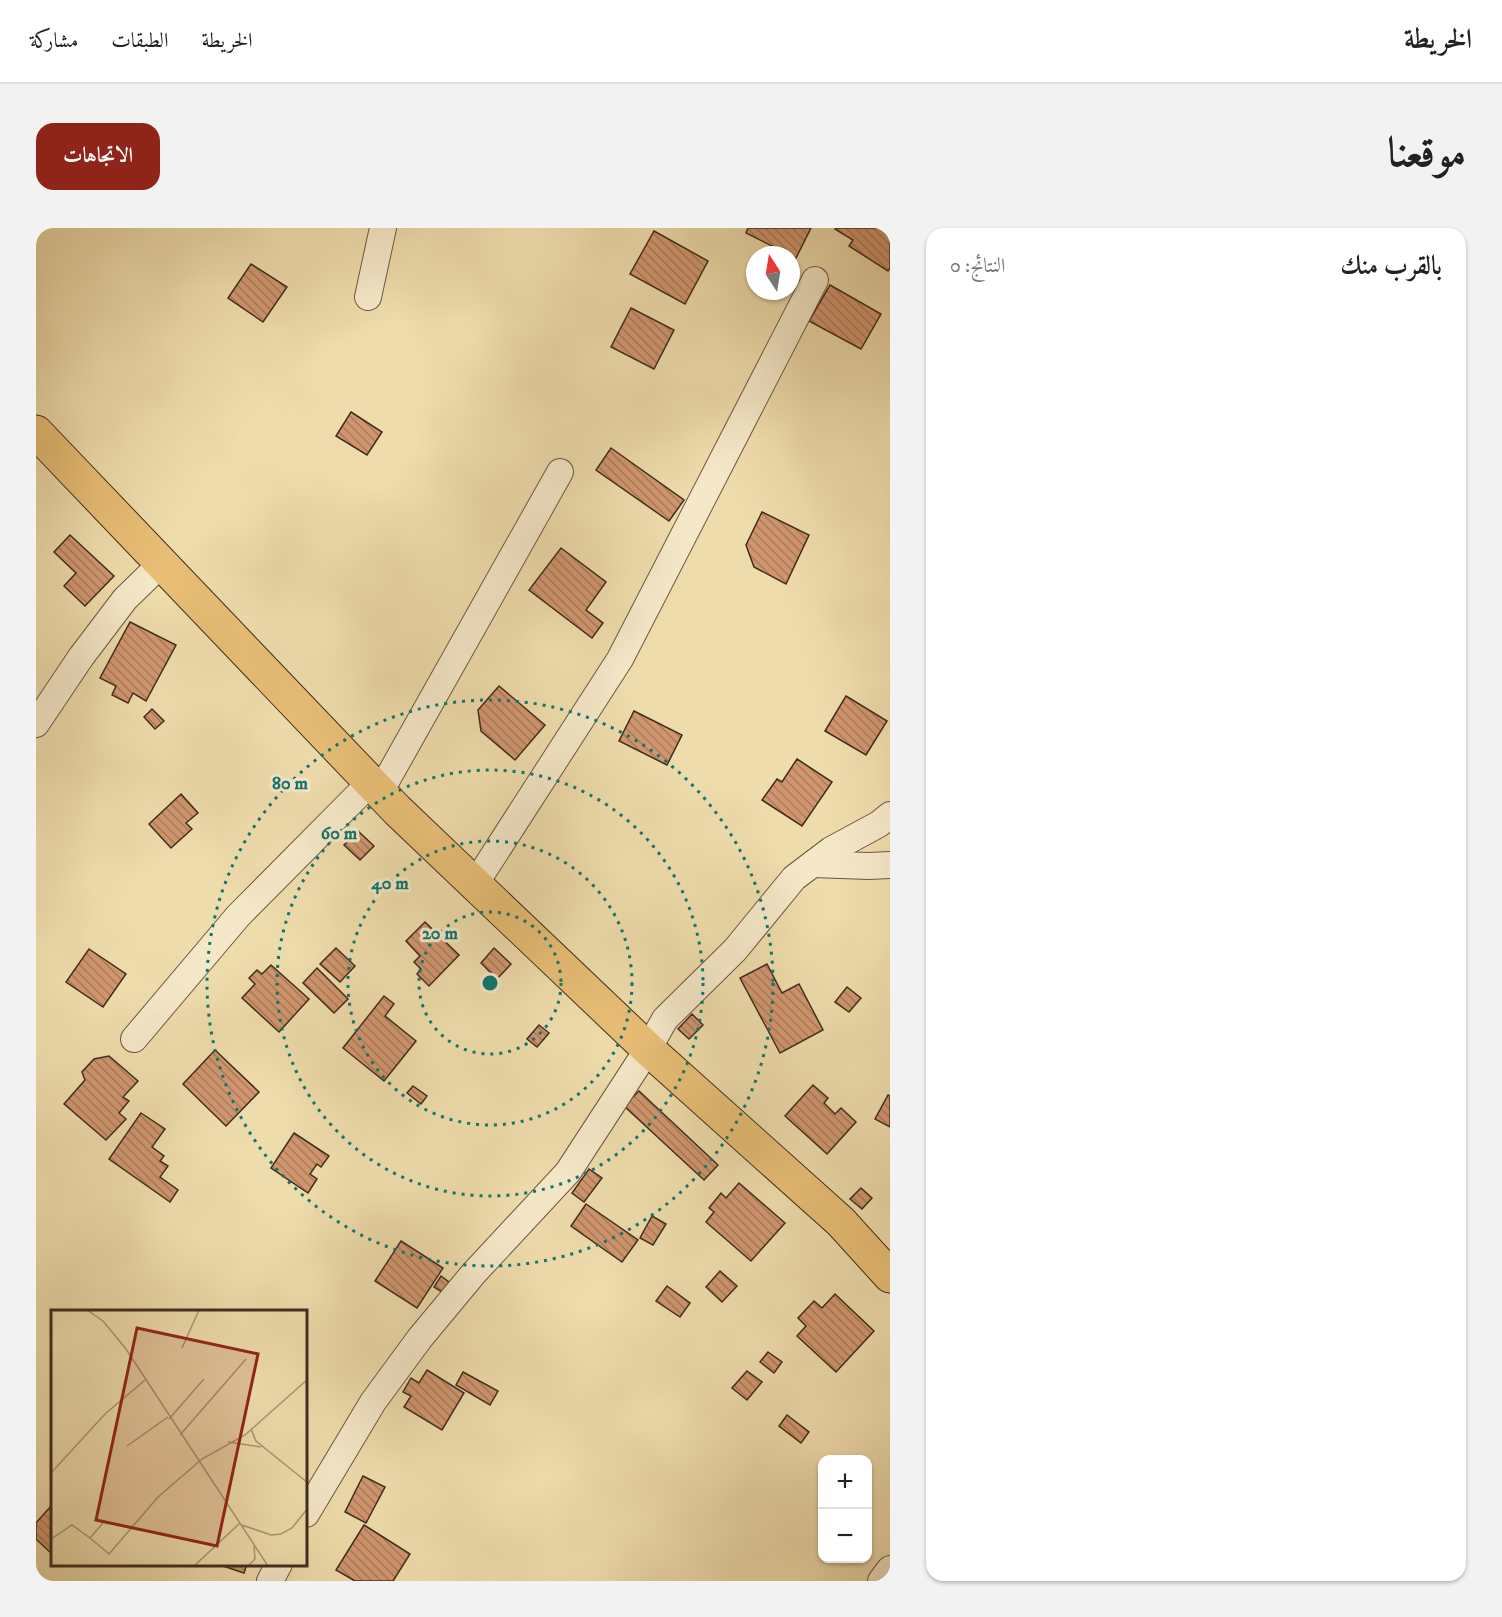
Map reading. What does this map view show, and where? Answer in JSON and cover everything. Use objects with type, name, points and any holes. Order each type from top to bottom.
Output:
[{"type":"highway","points":[[36,432],[376,787],[648,1049],[841,1222],[890,1276]]},
{"type":"street","points":[[368,297],[383,228]]},
{"type":"street","points":[[475,884],[620,659],[816,280]]},
{"type":"street","points":[[134,1039],[238,916],[376,787],[560,472]]},
{"type":"street","points":[[36,724],[81,657],[125,599],[162,563]]},
{"type":"street","points":[[308,1511],[373,1402],[420,1338],[474,1273],[568,1172],[648,1049],[665,1018],[735,950],[794,878],[831,850],[879,824],[890,815]]},
{"type":"street","points":[[813,864],[890,865]]},
{"type":"street","points":[[270,1581],[278,1566]]},
{"type":"street","points":[[881,1581],[890,1569]]},
{"type":"building","points":[[748,228],[811,228],[800,250],[800,246],[772,246],[746,233]]},
{"type":"building","points":[[836,228],[890,228],[890,268],[888,271],[849,246],[853,240]]},
{"type":"building","points":[[654,231],[708,261],[685,304],[630,274]]},
{"type":"building","points":[[251,264],[287,287],[263,322],[228,298]]},
{"type":"building","points":[[830,285],[881,314],[861,349],[809,321]]},
{"type":"building","points":[[631,308],[674,330],[654,369],[611,347]]},
{"type":"building","points":[[351,412],[382,432],[367,455],[336,436]]},
{"type":"building","points":[[611,448],[684,500],[669,521],[596,470]]},
{"type":"building","points":[[762,512],[809,535],[786,584],[754,567],[746,545]]},
{"type":"building","points":[[70,535],[114,576],[85,606],[64,586],[76,573],[54,552]]},
{"type":"building","points":[[561,548],[606,582],[586,610],[603,623],[592,638],[529,590]]},
{"type":"building","points":[[130,622],[176,645],[146,701],[133,693],[128,703],[112,695],[116,686],[100,678]]},
{"type":"building","points":[[499,686],[545,725],[515,760],[481,731],[478,710]]},
{"type":"building","points":[[846,696],[887,721],[866,755],[825,731]]},
{"type":"building","points":[[152,709],[164,721],[155,729],[144,717]]},
{"type":"building","points":[[634,711],[682,735],[667,765],[619,741]]},
{"type":"building","points":[[797,759],[832,782],[802,826],[762,800],[777,779],[782,782]]},
{"type":"building","points":[[181,794],[198,813],[186,823],[192,829],[171,848],[149,824]]},
{"type":"building","points":[[358,831],[374,846],[360,860],[344,845]]},
{"type":"building","points":[[425,922],[459,955],[429,986],[417,974],[421,969],[414,962],[420,956],[406,941]]},
{"type":"building","points":[[336,948],[355,966],[340,982],[320,964]]},
{"type":"building","points":[[494,948],[511,964],[497,979],[481,963]]},
{"type":"building","points":[[89,949],[126,974],[103,1007],[66,982]]},
{"type":"building","points":[[767,964],[782,993],[799,984],[823,1030],[780,1053],[740,978]]},
{"type":"building","points":[[271,965],[309,999],[279,1032],[242,998],[255,984],[249,978],[257,970],[262,974]]},
{"type":"building","points":[[317,968],[348,999],[334,1013],[303,983]]},
{"type":"building","points":[[847,987],[861,998],[849,1012],[835,1002]]},
{"type":"building","points":[[384,996],[394,1004],[385,1016],[416,1041],[384,1081],[343,1048]]},
{"type":"building","points":[[692,1014],[703,1025],[689,1039],[678,1029]]},
{"type":"building","points":[[539,1025],[549,1033],[537,1047],[527,1039]]},
{"type":"building","points":[[215,1050],[259,1092],[226,1126],[183,1084]]},
{"type":"building","points":[[109,1056],[138,1081],[123,1097],[129,1101],[119,1113],[126,1119],[106,1140],[64,1104],[85,1080],[82,1072],[94,1059]]},
{"type":"building","points":[[813,1085],[828,1098],[824,1103],[835,1114],[841,1108],[856,1122],[827,1154],[785,1116]]},
{"type":"building","points":[[413,1086],[427,1096],[421,1104],[407,1093]]},
{"type":"building","points":[[639,1091],[718,1165],[704,1180],[624,1106]]},
{"type":"building","points":[[888,1095],[890,1096],[890,1127],[875,1119]]},
{"type":"building","points":[[141,1113],[165,1129],[152,1147],[164,1156],[160,1161],[168,1166],[160,1177],[178,1190],[170,1202],[109,1159]]},
{"type":"building","points":[[294,1133],[329,1156],[321,1167],[317,1164],[310,1174],[317,1179],[308,1193],[271,1168]]},
{"type":"building","points":[[589,1169],[602,1178],[584,1202],[572,1193]]},
{"type":"building","points":[[739,1183],[785,1223],[751,1261],[706,1222],[714,1212],[709,1208],[721,1193],[726,1198]]},
{"type":"building","points":[[861,1188],[872,1198],[862,1209],[850,1199]]},
{"type":"building","points":[[586,1204],[638,1240],[622,1262],[571,1226]]},
{"type":"building","points":[[652,1216],[666,1224],[653,1245],[640,1238]]},
{"type":"building","points":[[401,1241],[443,1268],[417,1308],[375,1281]]},
{"type":"building","points":[[720,1271],[737,1286],[722,1302],[706,1287]]},
{"type":"building","points":[[441,1276],[449,1282],[442,1292],[434,1287]]},
{"type":"building","points":[[667,1286],[690,1303],[680,1317],[656,1301]]},
{"type":"building","points":[[835,1294],[874,1331],[836,1372],[797,1336],[806,1326],[798,1318],[814,1301],[822,1308]]},
{"type":"building","points":[[768,1352],[782,1362],[774,1373],[760,1362]]},
{"type":"building","points":[[427,1370],[464,1393],[442,1430],[404,1407],[411,1396],[403,1392],[411,1378],[419,1383]]},
{"type":"building","points":[[747,1371],[762,1382],[747,1400],[732,1388]]},
{"type":"building","points":[[463,1372],[498,1391],[490,1405],[456,1385]]},
{"type":"building","points":[[787,1415],[809,1432],[801,1443],[779,1426]]},
{"type":"building","points":[[363,1476],[385,1487],[366,1523],[345,1512]]},
{"type":"building","points":[[51,1506],[51,1553],[36,1539],[36,1523]]},
{"type":"building","points":[[364,1525],[410,1554],[393,1581],[355,1581],[336,1570]]},
{"type":"building","points":[[223,1566],[246,1566],[244,1573]]}]
